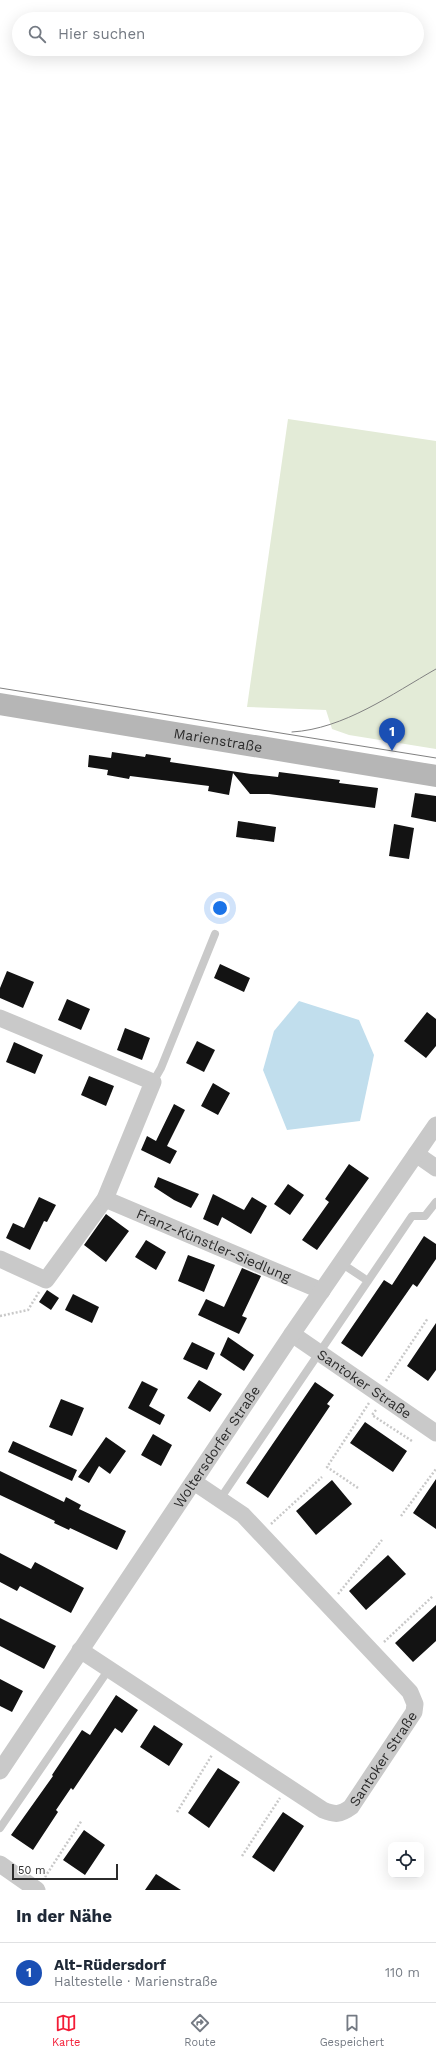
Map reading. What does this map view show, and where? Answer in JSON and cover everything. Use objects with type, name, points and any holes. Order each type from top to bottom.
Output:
[{"type":"street","name":"Marienstraße","points":[[0,704],[436,776]]},
{"type":"street","points":[[0,1018],[153,1082],[105,1199],[46,1280],[0,1259]]},
{"type":"street","name":"Woltersdorfer Straße","points":[[0,1771],[292,1334],[436,1125]]},
{"type":"street","points":[[416,1154],[436,1168]]},
{"type":"street","name":"Franz-Künstler-Siedlung","points":[[105,1199],[322,1291]]},
{"type":"street","name":"Santoker Straße","points":[[292,1334],[436,1433]]},
{"type":"street","name":"Santoker Straße","points":[[80,1650],[323,1810],[334,1814],[341,1814],[351,1807],[414,1712],[415,1704],[410,1692],[242,1515],[194,1482]]},
{"type":"street","points":[[0,1864],[37,1890]]},
{"type":"lane","points":[[153,1082],[161,1068],[215,934]]},
{"type":"lane","points":[[220,1499],[320,1354],[412,1216],[425,1216],[436,1202]]},
{"type":"lane","points":[[341,1263],[368,1281]]},
{"type":"lane","points":[[0,1828],[108,1669]]},
{"type":"path","points":[[0,1316],[28,1310],[46,1280]]},
{"type":"path","points":[[358,1488],[327,1467],[379,1394],[428,1318]]},
{"type":"path","points":[[379,1394],[372,1415],[412,1441]]},
{"type":"path","points":[[402,1516],[436,1469]]},
{"type":"path","points":[[261,1534],[322,1477]]},
{"type":"path","points":[[328,1606],[382,1540]]},
{"type":"path","points":[[372,1653],[433,1596]]},
{"type":"path","points":[[177,1812],[220,1742]]},
{"type":"path","points":[[242,1856],[288,1787]]},
{"type":"path","points":[[37,1890],[82,1820]]},
{"type":"green space","points":[[288,419],[436,441],[436,749],[349,735],[332,729],[326,710],[247,707]]},
{"type":"water","points":[[299,1001],[359,1020],[374,1055],[360,1121],[287,1130],[263,1070],[274,1031]]},
{"type":"building","points":[[112,752],[145,757],[146,754],[171,758],[170,762],[251,774],[278,777],[279,772],[340,780],[339,783],[378,788],[375,808],[269,794],[250,794],[233,773],[229,795],[208,791],[209,786],[130,776],[129,779],[107,775],[108,770],[88,767],[89,755],[111,758]]},
{"type":"building","points":[[415,793],[436,796],[436,822],[411,817]]},
{"type":"building","points":[[238,821],[276,827],[274,842],[236,837]]},
{"type":"building","points":[[394,824],[414,828],[409,859],[389,856]]},
{"type":"building","points":[[220,964],[250,978],[244,992],[214,978]]},
{"type":"building","points":[[7,971],[34,982],[23,1008],[0,998],[0,988]]},
{"type":"building","points":[[67,999],[90,1009],[81,1030],[58,1020]]},
{"type":"building","points":[[427,1012],[436,1019],[436,1046],[426,1058],[404,1041]]},
{"type":"building","points":[[125,1028],[150,1038],[142,1060],[117,1050]]},
{"type":"building","points":[[197,1041],[215,1050],[204,1072],[186,1063]]},
{"type":"building","points":[[14,1042],[43,1055],[35,1074],[6,1062]]},
{"type":"building","points":[[89,1076],[114,1086],[106,1106],[81,1095]]},
{"type":"building","points":[[213,1083],[230,1093],[218,1115],[201,1106]]},
{"type":"building","points":[[174,1104],[185,1110],[167,1146],[177,1151],[170,1164],[141,1150],[147,1136],[156,1141]]},
{"type":"building","points":[[349,1164],[369,1178],[317,1250],[302,1240],[329,1202],[325,1199]]},
{"type":"building","points":[[158,1177],[199,1194],[191,1208],[174,1200],[154,1187]]},
{"type":"building","points":[[288,1184],[304,1195],[290,1215],[274,1204]]},
{"type":"building","points":[[213,1194],[244,1210],[252,1197],[267,1206],[251,1234],[222,1217],[218,1226],[203,1219]]},
{"type":"building","points":[[39,1197],[56,1205],[47,1222],[44,1221],[30,1250],[6,1238],[13,1223],[24,1228]]},
{"type":"building","points":[[106,1214],[129,1231],[106,1262],[84,1245]]},
{"type":"building","points":[[424,1236],[436,1244],[436,1259],[417,1287],[413,1284],[362,1357],[341,1343],[384,1280],[392,1285]]},
{"type":"building","points":[[146,1240],[166,1252],[156,1270],[135,1257]]},
{"type":"building","points":[[188,1255],[215,1265],[204,1292],[178,1281]]},
{"type":"building","points":[[242,1268],[261,1276],[242,1316],[247,1318],[239,1334],[198,1315],[206,1299],[224,1307]]},
{"type":"building","points":[[47,1290],[59,1298],[51,1310],[39,1302]]},
{"type":"building","points":[[73,1294],[99,1307],[92,1323],[65,1310]]},
{"type":"building","points":[[436,1323],[436,1370],[428,1381],[407,1366]]},
{"type":"building","points":[[228,1337],[254,1355],[244,1371],[220,1355]]},
{"type":"building","points":[[192,1342],[215,1353],[207,1370],[183,1359]]},
{"type":"building","points":[[199,1380],[222,1394],[210,1412],[187,1398]]},
{"type":"building","points":[[142,1381],[158,1389],[149,1406],[165,1415],[160,1425],[128,1408]]},
{"type":"building","points":[[315,1382],[334,1395],[327,1404],[330,1406],[268,1498],[246,1483]]},
{"type":"building","points":[[61,1399],[84,1408],[72,1436],[49,1427]]},
{"type":"building","points":[[365,1422],[407,1451],[393,1472],[350,1443]]},
{"type":"building","points":[[153,1434],[172,1445],[161,1466],[141,1455]]},
{"type":"building","points":[[106,1437],[126,1451],[110,1474],[99,1466],[89,1483],[78,1477]]},
{"type":"building","points":[[13,1441],[77,1470],[72,1481],[8,1452]]},
{"type":"building","points":[[0,1471],[64,1502],[66,1497],[81,1505],[79,1509],[126,1531],[117,1550],[70,1528],[69,1530],[54,1523],[55,1521],[0,1495]]},
{"type":"building","points":[[436,1479],[436,1529],[413,1513]]},
{"type":"building","points":[[332,1480],[352,1504],[316,1535],[296,1511]]},
{"type":"building","points":[[0,1553],[31,1569],[35,1562],[84,1588],[71,1613],[20,1586],[17,1591],[0,1582]]},
{"type":"building","points":[[388,1555],[406,1574],[366,1610],[349,1591]]},
{"type":"building","points":[[436,1605],[436,1641],[413,1662],[395,1643]]},
{"type":"building","points":[[0,1618],[56,1646],[44,1669],[0,1646]]},
{"type":"building","points":[[0,1679],[23,1691],[12,1712],[0,1706]]},
{"type":"building","points":[[116,1695],[138,1710],[122,1733],[115,1728],[73,1790],[71,1788],[56,1810],[58,1812],[33,1850],[11,1835],[53,1776],[52,1775],[82,1730],[90,1735]]},
{"type":"building","points":[[154,1725],[183,1744],[169,1766],[140,1747]]},
{"type":"building","points":[[218,1768],[240,1782],[209,1828],[188,1813]]},
{"type":"building","points":[[283,1812],[304,1826],[274,1872],[252,1857]]},
{"type":"building","points":[[84,1830],[105,1845],[85,1875],[63,1860]]},
{"type":"building","points":[[156,1874],[181,1890],[145,1890]]},
{"type":"tram line","points":[[292,732],[311,729],[349,717],[367,709],[436,669]]},
{"type":"tram line","points":[[0,688],[436,758]]},
{"type":"place","name":"Alt-Rüdersdorf","points":[[392,751]]}]
